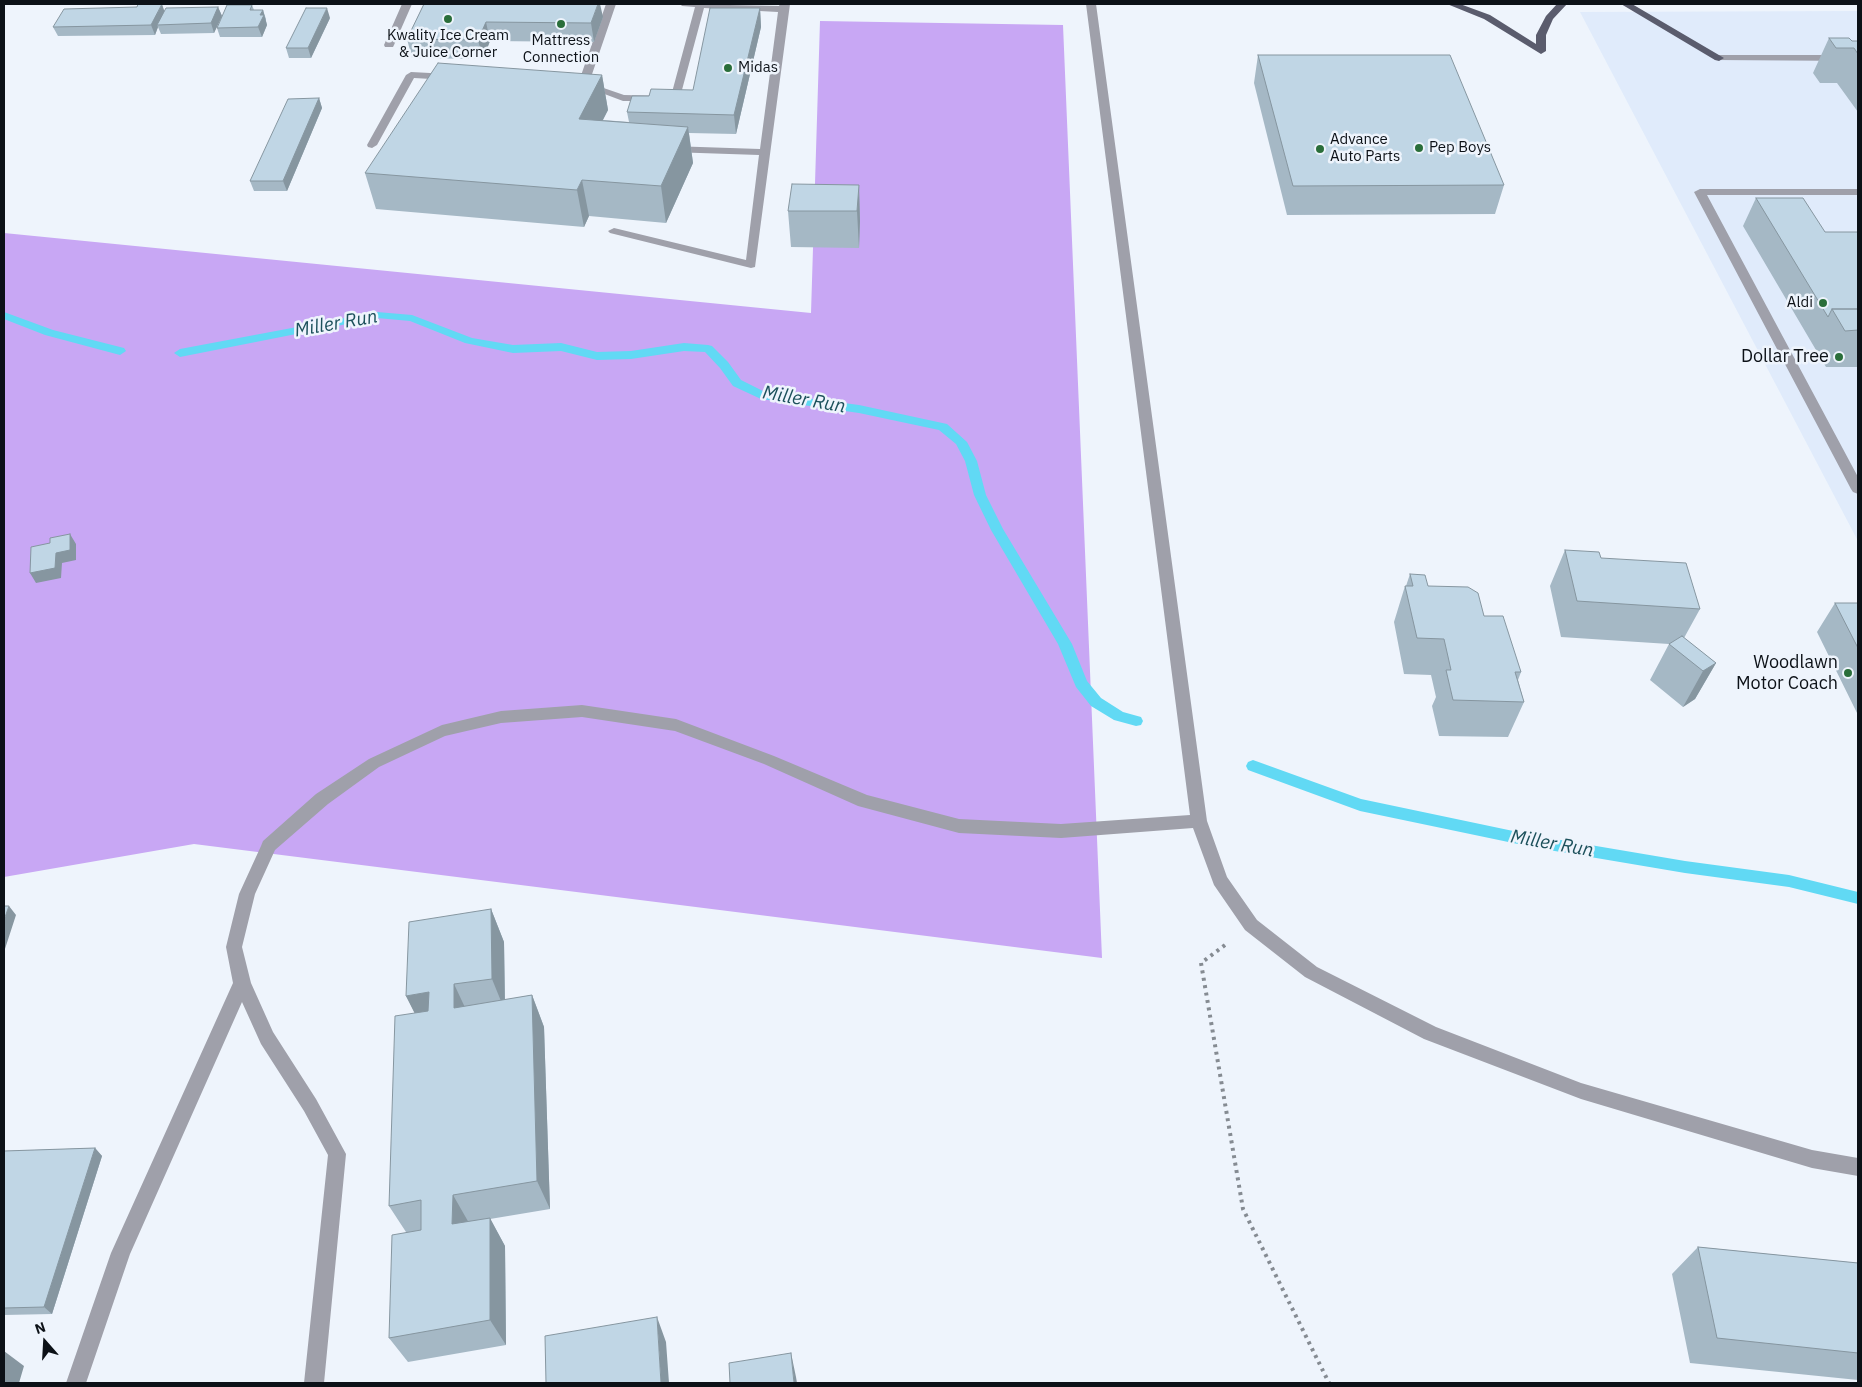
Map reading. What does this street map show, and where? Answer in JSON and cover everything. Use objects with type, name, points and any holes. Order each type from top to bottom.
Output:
[{"type":"main road","points":[[1452,4],[1487,17],[1541,51],[1541,35],[1549,18],[1562,4]]},
{"type":"main road","points":[[1626,4],[1719,58]]},
{"type":"lane","points":[[389,45],[407,4]]},
{"type":"lane","points":[[611,4],[578,84],[623,98],[675,99],[700,4]]},
{"type":"lane","points":[[614,231],[751,265],[784,6],[685,4]]},
{"type":"lane","points":[[1091,4],[1092,25],[1199,821],[1220,880],[1251,924],[1311,972],[1430,1033],[1581,1091],[1812,1159],[1858,1167]]},
{"type":"lane","points":[[1719,58],[1858,58]]},
{"type":"lane","points":[[372,145],[411,75],[459,77]]},
{"type":"lane","points":[[660,148],[766,152]]},
{"type":"lane","points":[[1858,192],[1700,192],[1858,489]]},
{"type":"lane","points":[[314,1383],[337,1154],[310,1105],[267,1038],[242,983],[234,947],[247,894],[269,846],[322,799],[374,763],[442,731],[501,717],[582,710],[676,725],[769,760],[864,801],[960,826],[1061,831],[1199,821]]},
{"type":"lane","points":[[76,1383],[121,1254],[242,983]]},
{"type":"path","points":[[1251,924],[1201,963],[1243,1209],[1330,1383]]},
{"type":"shaded area","points":[[1858,11],[1858,541],[1580,12]]},
{"type":"shaded area","points":[[820,21],[1063,25],[1102,958],[194,844],[4,877],[4,233],[811,313]]},
{"type":"building","points":[[138,4],[162,4],[151,25],[53,27],[64,9],[137,7]]},
{"type":"building","points":[[424,4],[598,4],[591,23],[486,22],[478,40],[407,39]]},
{"type":"building","points":[[227,5],[252,5],[250,10],[263,10],[260,15],[264,15],[258,27],[217,28]]},
{"type":"building","points":[[218,7],[211,23],[157,25],[166,8]]},
{"type":"building","points":[[306,8],[327,8],[308,48],[286,48]]},
{"type":"building","points":[[710,8],[760,8],[734,115],[627,112],[632,96],[649,96],[651,89],[693,90]]},
{"type":"building","points":[[1829,38],[1849,38],[1852,41],[1858,41],[1858,54],[1854,48],[1836,48]]},
{"type":"building","points":[[1258,55],[1450,55],[1504,185],[1293,186]]},
{"type":"building","points":[[438,63],[602,75],[579,119],[688,127],[661,186],[582,180],[577,190],[365,173]]},
{"type":"building","points":[[319,98],[283,181],[250,181],[288,99]]},
{"type":"building","points":[[792,184],[859,185],[857,211],[788,211]]},
{"type":"building","points":[[1756,198],[1803,198],[1825,232],[1858,232],[1858,309],[1832,309],[1828,317]]},
{"type":"building","points":[[1832,309],[1858,309],[1858,330],[1845,331]]},
{"type":"building","points":[[70,534],[70,550],[56,553],[55,568],[30,573],[31,547],[50,543],[50,538]]},
{"type":"building","points":[[1565,550],[1599,552],[1601,558],[1686,563],[1700,609],[1577,601]]},
{"type":"building","points":[[1410,574],[1425,575],[1428,586],[1468,587],[1478,593],[1484,616],[1503,616],[1521,672],[1515,672],[1524,702],[1453,700],[1446,670],[1451,670],[1444,639],[1417,638],[1405,586],[1413,586]]},
{"type":"building","points":[[1835,603],[1858,603],[1858,648]]},
{"type":"building","points":[[1682,636],[1716,663],[1703,671],[1669,644]]},
{"type":"building","points":[[4,906],[9,906],[4,920]]},
{"type":"building","points":[[491,909],[492,979],[454,984],[454,1008],[532,995],[537,1181],[453,1195],[452,1224],[490,1218],[490,1320],[389,1338],[392,1235],[421,1230],[421,1200],[389,1206],[395,1016],[428,1011],[429,992],[406,996],[409,922]]},
{"type":"building","points":[[95,1148],[44,1307],[4,1308],[4,1151]]},
{"type":"building","points":[[1698,1247],[1858,1263],[1858,1353],[1717,1338]]},
{"type":"building","points":[[657,1317],[661,1383],[546,1383],[545,1336]]},
{"type":"building","points":[[791,1353],[794,1383],[730,1383],[729,1363]]},
{"type":"waterway","name":"Miller Run","points":[[4,315],[49,333],[120,351]]},
{"type":"waterway","name":"Miller Run","points":[[180,353],[377,315],[412,318],[469,341],[513,349],[561,347],[597,356],[631,355],[684,347],[708,349],[724,365],[737,383],[765,396],[859,409],[943,427],[961,442],[971,461],[980,495],[997,530],[1065,644],[1081,683],[1096,702],[1119,716],[1136,721]]},
{"type":"waterway","name":"Miller Run","points":[[1253,766],[1360,805],[1437,822],[1537,842],[1685,867],[1789,881],[1858,898]]},
{"type":"place","name":"Kwality Ice Cream & Juice Corner","points":[[448,19]]},
{"type":"place","name":"Mattress Connection","points":[[561,24]]},
{"type":"place","name":"Midas","points":[[728,68]]},
{"type":"place","name":"Pep Boys","points":[[1419,148]]},
{"type":"place","name":"Advance Auto Parts","points":[[1320,149]]},
{"type":"place","name":"Aldi","points":[[1823,303]]},
{"type":"place","name":"Dollar Tree","points":[[1839,357]]},
{"type":"place","name":"Woodlawn Motor Coach","points":[[1848,673]]}]
